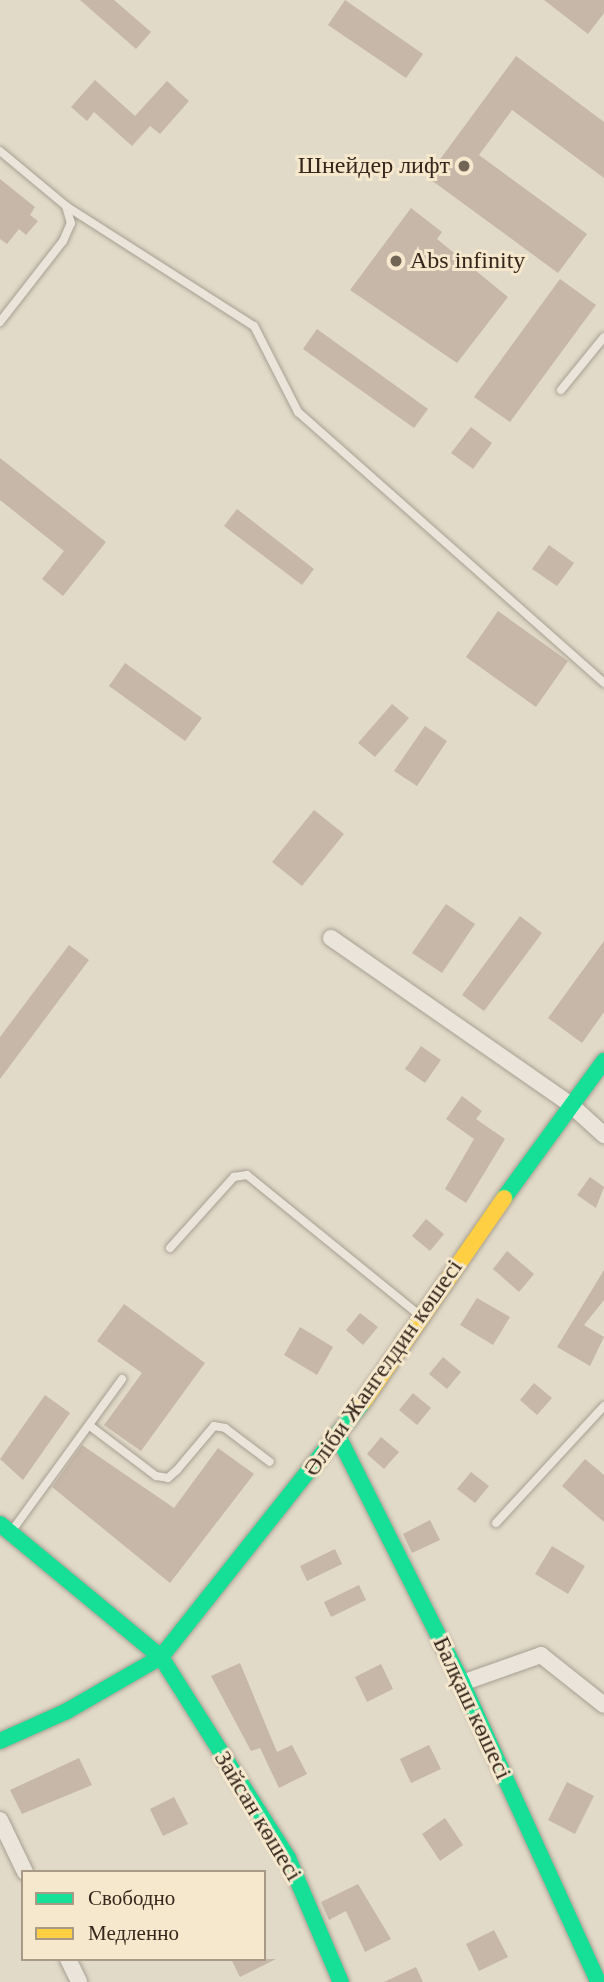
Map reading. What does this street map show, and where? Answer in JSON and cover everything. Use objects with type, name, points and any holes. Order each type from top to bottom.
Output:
[{"type":"street","points":[[331,938],[571,1105],[604,1135]]},
{"type":"street","name":"Әліби Жангелдин көшесі","points":[[161,1657],[339,1438],[419,1315],[604,1060]]},
{"type":"street","name":"Балқаш көшесі","points":[[339,1438],[462,1683],[598,1982]]},
{"type":"street","name":"Зайсан көшесі","points":[[6,1528],[161,1657],[288,1858],[341,1982]]},
{"type":"street","points":[[462,1683],[541,1655],[604,1704]]},
{"type":"street","points":[[0,1741],[67,1712],[161,1657]]},
{"type":"street","points":[[0,1820],[24,1870]]},
{"type":"street","points":[[69,1961],[79,1982]]},
{"type":"lane","points":[[0,151],[66,206],[254,326],[298,412],[604,683]]},
{"type":"lane","points":[[0,322],[63,241],[71,223],[66,206]]},
{"type":"lane","points":[[561,390],[604,338]]},
{"type":"lane","points":[[170,1248],[234,1177],[247,1175],[419,1315]]},
{"type":"lane","points":[[6,1528],[90,1426],[122,1379]]},
{"type":"lane","points":[[496,1523],[604,1406]]},
{"type":"lane","points":[[90,1426],[156,1476],[168,1478],[214,1426],[225,1428],[270,1462]]},
{"type":"building","points":[[80,0],[114,0],[151,32],[136,49]]},
{"type":"building","points":[[345,0],[423,54],[406,78],[328,25]]},
{"type":"building","points":[[544,0],[604,0],[604,13],[588,34]]},
{"type":"building","name":"Шнейдер лифт","points":[[516,56],[604,122],[604,178],[512,110],[479,155],[587,234],[558,273],[427,177]]},
{"type":"building","points":[[95,80],[135,116],[167,81],[189,101],[160,134],[150,126],[132,146],[94,112],[87,121],[71,107]]},
{"type":"building","points":[[0,179],[35,207],[30,215],[38,221],[26,235],[19,229],[7,244],[0,239]]},
{"type":"building","points":[[411,208],[442,232],[437,239],[508,297],[457,363],[350,290]]},
{"type":"building","points":[[560,279],[596,305],[510,422],[474,397]]},
{"type":"building","points":[[317,329],[428,409],[414,428],[303,349]]},
{"type":"building","points":[[471,427],[492,443],[473,469],[451,453]]},
{"type":"building","points":[[0,458],[106,542],[63,596],[42,579],[64,551],[0,500]]},
{"type":"building","points":[[237,509],[314,569],[302,585],[224,526]]},
{"type":"building","points":[[549,545],[574,563],[557,586],[532,569]]},
{"type":"building","points":[[498,611],[568,661],[536,707],[466,657]]},
{"type":"building","points":[[125,663],[202,718],[185,741],[109,686]]},
{"type":"building","points":[[392,704],[409,718],[375,757],[358,743]]},
{"type":"building","points":[[425,726],[447,741],[417,786],[394,771]]},
{"type":"building","points":[[314,810],[344,834],[302,886],[272,862]]},
{"type":"building","points":[[446,904],[475,924],[442,973],[412,953]]},
{"type":"building","points":[[520,916],[542,933],[484,1011],[462,995]]},
{"type":"building","points":[[604,941],[604,1012],[582,1043],[548,1018]]},
{"type":"building","points":[[69,945],[89,960],[0,1079],[0,1037]]},
{"type":"building","points":[[421,1046],[441,1060],[425,1083],[405,1069]]},
{"type":"building","points":[[462,1096],[482,1111],[476,1119],[505,1139],[466,1203],[445,1189],[474,1139],[446,1119]]},
{"type":"building","points":[[590,1177],[604,1187],[596,1208],[577,1195]]},
{"type":"building","points":[[426,1219],[444,1234],[430,1251],[412,1236]]},
{"type":"building","points":[[507,1251],[534,1274],[519,1292],[493,1269]]},
{"type":"building","points":[[604,1270],[604,1300],[584,1325],[604,1337],[590,1366],[557,1347]]},
{"type":"building","points":[[477,1298],[510,1317],[493,1345],[460,1325]]},
{"type":"building","points":[[124,1304],[205,1363],[141,1451],[104,1425],[142,1373],[97,1341]]},
{"type":"building","points":[[360,1313],[378,1327],[363,1345],[346,1330]]},
{"type":"building","points":[[300,1327],[333,1347],[317,1375],[284,1355]]},
{"type":"building","points":[[443,1357],[461,1372],[447,1389],[429,1374]]},
{"type":"building","points":[[534,1383],[552,1398],[537,1415],[520,1400]]},
{"type":"building","points":[[413,1393],[431,1408],[417,1425],[399,1410]]},
{"type":"building","points":[[45,1395],[70,1413],[23,1480],[0,1459]]},
{"type":"building","points":[[381,1437],[399,1452],[384,1469],[367,1454]]},
{"type":"building","points":[[82,1445],[174,1508],[218,1448],[254,1474],[170,1583],[52,1487]]},
{"type":"building","points":[[585,1459],[604,1475],[604,1522],[562,1486]]},
{"type":"building","points":[[471,1472],[489,1486],[475,1503],[457,1489]]},
{"type":"building","points":[[430,1520],[440,1540],[412,1553],[403,1534]]},
{"type":"building","points":[[552,1546],[585,1566],[568,1594],[535,1574]]},
{"type":"building","points":[[335,1549],[342,1564],[307,1581],[300,1566]]},
{"type":"building","points":[[359,1585],[366,1600],[331,1617],[324,1602]]},
{"type":"building","points":[[240,1663],[277,1752],[292,1745],[307,1774],[279,1788],[260,1748],[251,1751],[211,1676]]},
{"type":"building","points":[[381,1664],[393,1689],[367,1702],[355,1677]]},
{"type":"building","points":[[429,1745],[441,1769],[411,1783],[400,1759]]},
{"type":"building","points":[[79,1758],[92,1785],[22,1814],[10,1790]]},
{"type":"building","points":[[567,1782],[594,1796],[575,1834],[548,1820]]},
{"type":"building","points":[[174,1797],[188,1824],[163,1836],[150,1809]]},
{"type":"building","points":[[445,1818],[463,1845],[440,1861],[422,1834]]},
{"type":"building","points":[[358,1884],[391,1939],[365,1952],[346,1911],[329,1920],[321,1902]]},
{"type":"building","points":[[494,1930],[508,1957],[479,1971],[466,1944]]},
{"type":"building","points":[[276,1959],[240,1977],[232,1961]]},
{"type":"building","points":[[416,1967],[423,1982],[384,1982]]},
{"type":"traffic: fast","points":[[504,1198],[604,1061]]},
{"type":"traffic: fast","points":[[0,1741],[67,1711],[161,1657],[363,1402]]},
{"type":"traffic: fast","points":[[339,1438],[462,1683],[598,1982]]},
{"type":"traffic: fast","points":[[0,1524],[161,1657],[288,1858],[341,1982]]},
{"type":"traffic: slow","points":[[363,1402],[504,1198]]},
{"type":"place","name":"Шнейдер лифт","points":[[464,166]]},
{"type":"place","name":"Abs infinity","points":[[396,261]]}]
